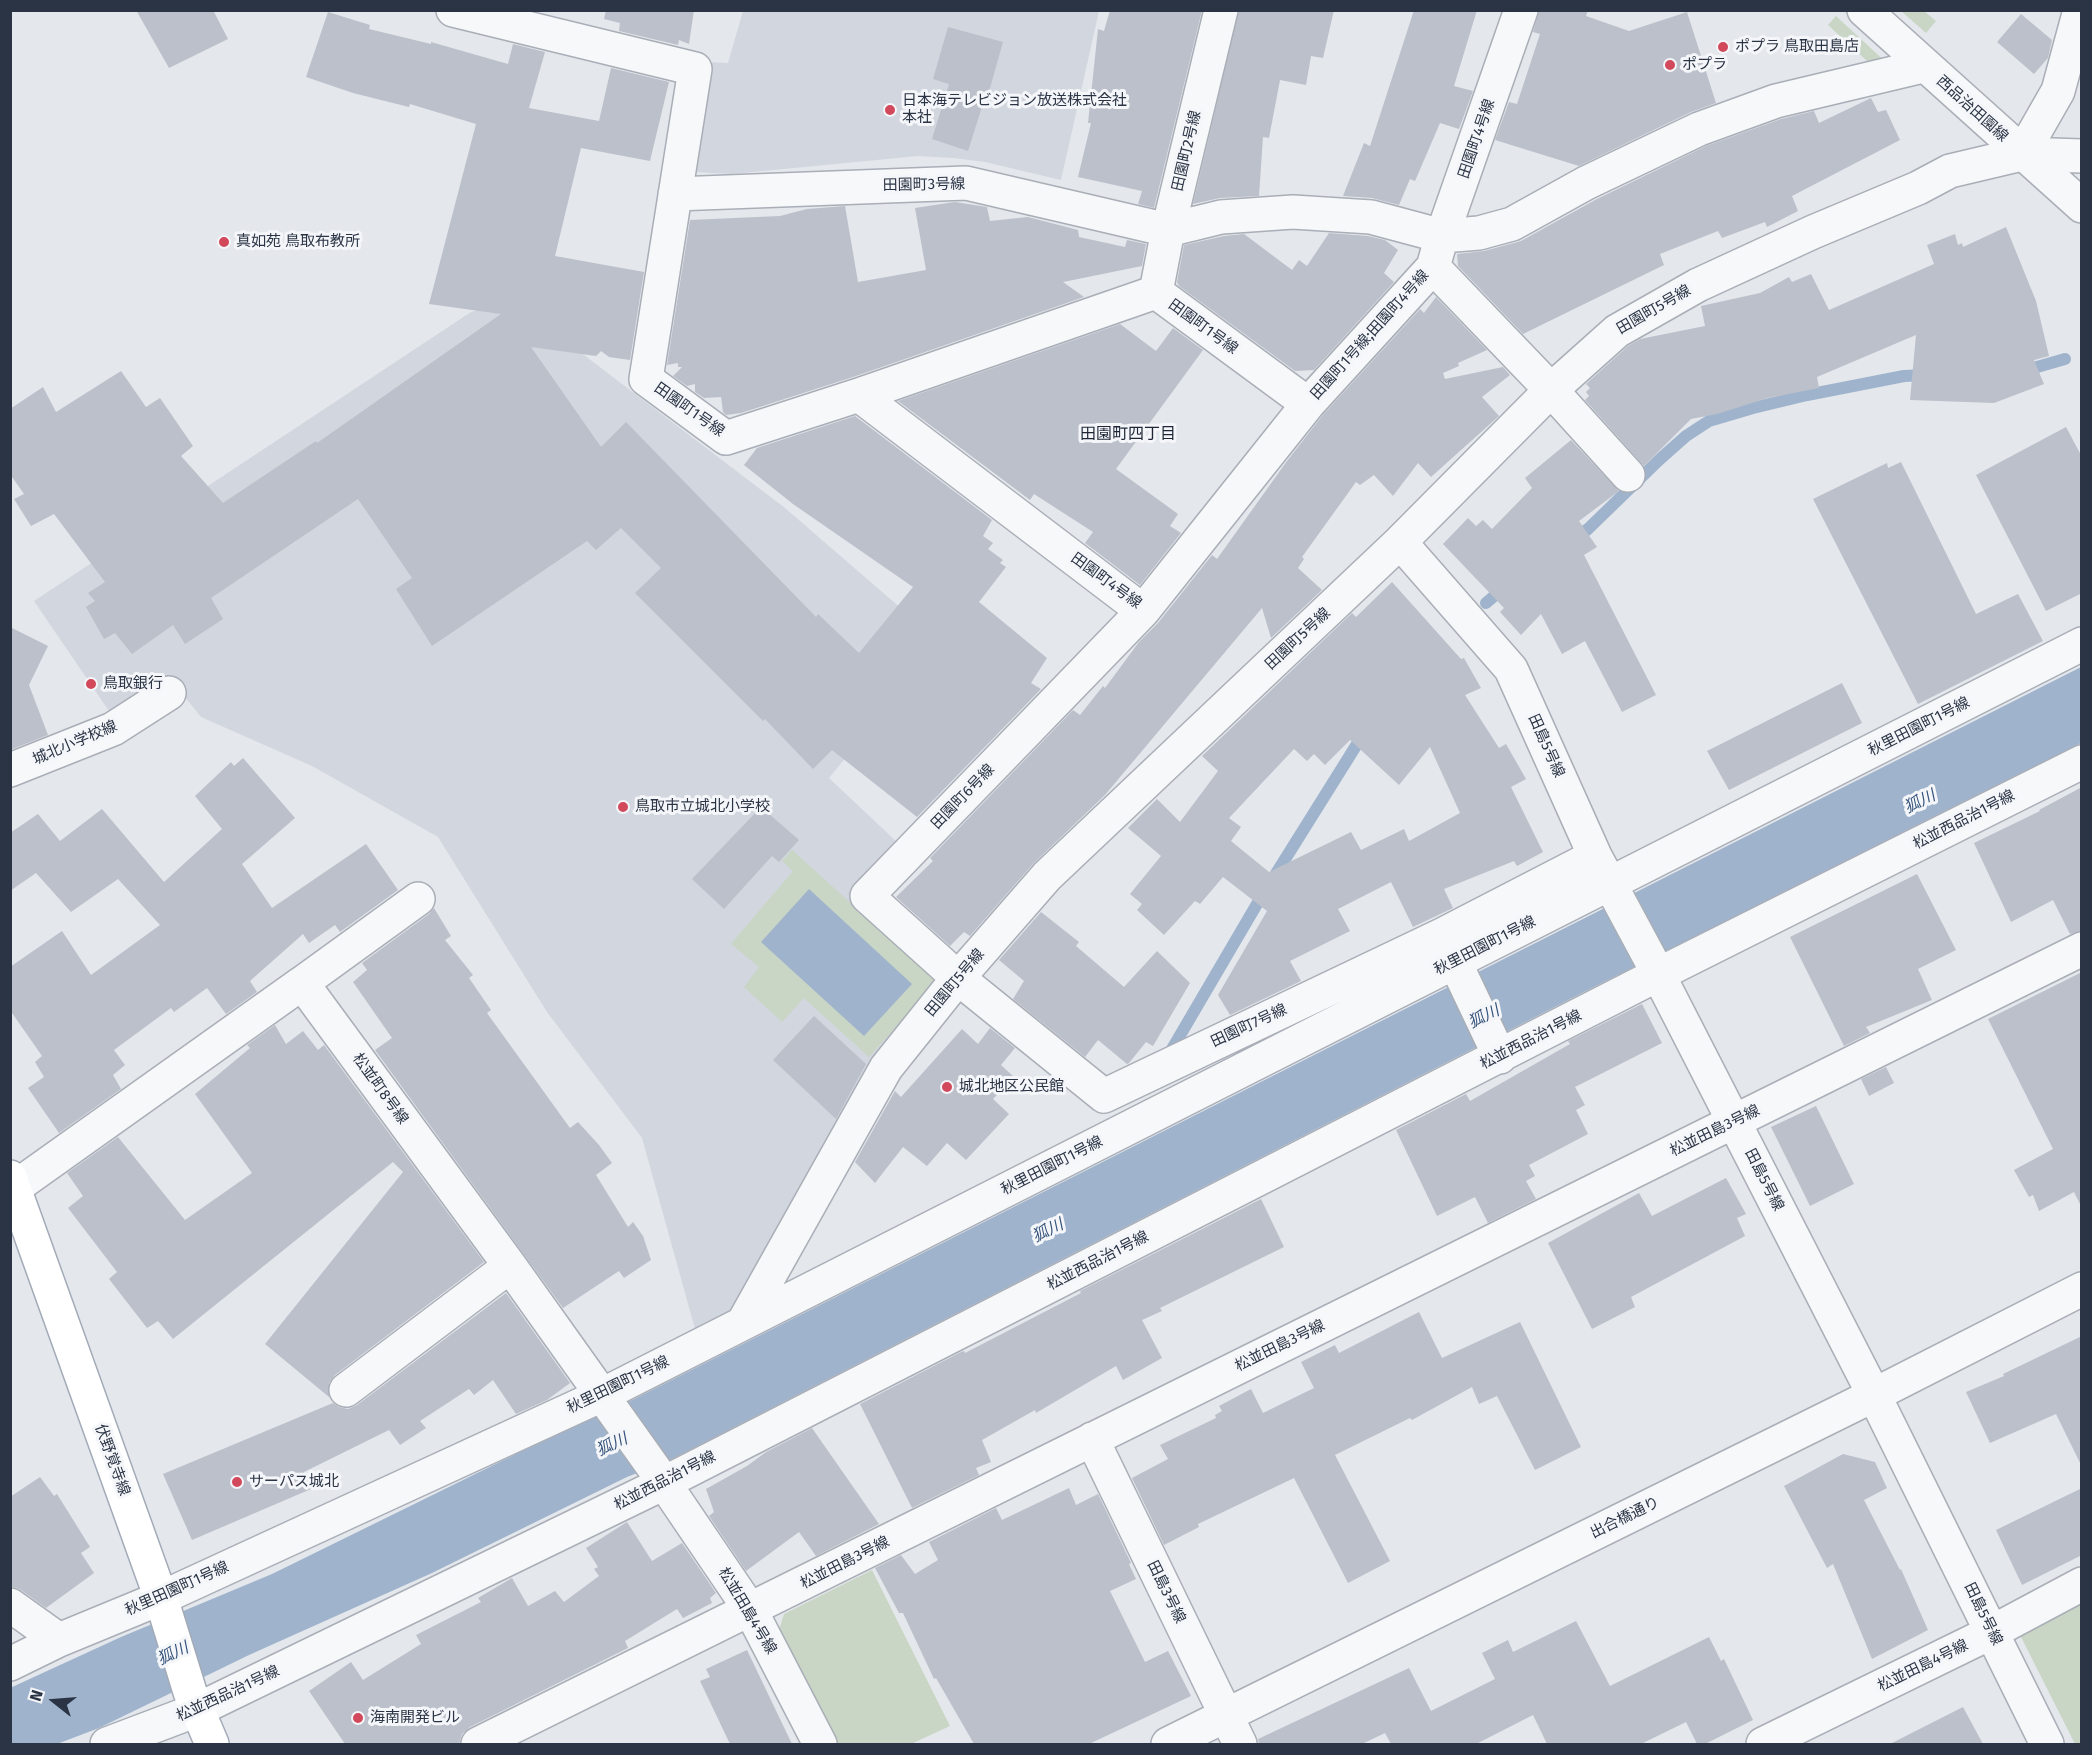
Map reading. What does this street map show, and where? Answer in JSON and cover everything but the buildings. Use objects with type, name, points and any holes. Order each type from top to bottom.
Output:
[{"type":"main road","name":"伏野覚寺線","points":[[12,1183],[162,1603],[193,1701],[212,1744]]},
{"type":"street","name":"田園町1号線","points":[[453,10],[695,69],[646,379],[726,438],[859,395],[1156,292],[1308,404]]},
{"type":"street","name":"田園町2号線","points":[[1156,292],[1168,230],[1221,10]]},
{"type":"street","name":"田園町4号線","points":[[1433,267],[1521,10]]},
{"type":"street","name":"西品治田園線","points":[[1864,10],[1923,66],[2082,206]]},
{"type":"street","points":[[2022,154],[2058,91],[2080,10]]},
{"type":"street","points":[[1168,230],[1221,217],[1293,212],[1371,217],[1442,236],[1479,233],[1512,224],[1586,183],[1689,134],[1776,101],[1923,66]]},
{"type":"street","name":"田園町5号線","points":[[743,1323],[886,1068],[958,978],[1047,876],[1400,542],[1551,390],[1617,331],[1698,285],[1918,188],[1950,171],[2022,154],[2082,156]]},
{"type":"street","name":"田園町3号線","points":[[675,194],[966,183],[1168,230]]},
{"type":"street","points":[[1433,267],[1551,390],[1628,475]]},
{"type":"street","name":"田園町1号線;田園町4号線","points":[[1308,404],[1433,267]]},
{"type":"street","name":"田園町4号線","points":[[859,395],[1143,611],[1308,404]]},
{"type":"street","name":"田島5号線","points":[[1400,542],[1511,669],[1606,878],[1874,1395],[2047,1744]]},
{"type":"street","name":"田園町6号線","points":[[958,978],[867,896],[1143,611]]},
{"type":"street","name":"秋里田園町1号線","points":[[10,1664],[59,1640],[162,1603],[605,1398],[743,1323],[1606,878],[2082,644]]},
{"type":"street","name":"城北小学校線","points":[[10,770],[113,729],[169,693]]},
{"type":"street","name":"松並西品治1号線","points":[[107,1744],[660,1477],[1495,1048],[2082,762]]},
{"type":"street","points":[[12,1183],[302,983],[418,899]]},
{"type":"street","name":"松並田島3号線","points":[[478,1744],[2082,949]]},
{"type":"street","points":[[1452,957],[1495,1048]]},
{"type":"street","name":"田園町7号線","points":[[958,978],[1104,1096],[1452,957]]},
{"type":"street","name":"松並町8号線","points":[[302,983],[510,1266],[660,1477]]},
{"type":"street","points":[[346,1390],[510,1266]]},
{"type":"street","name":"出合橋通り","points":[[1168,1744],[2082,1290]]},
{"type":"street","name":"田島3号線","points":[[1092,1439],[1240,1744]]},
{"type":"street","name":"松並田島4号線","points":[[660,1477],[750,1611],[820,1744]]},
{"type":"street","name":"松並田島4号線","points":[[1763,1744],[1992,1632],[2082,1584]]},
{"type":"street","points":[[10,1605],[59,1640]]},
{"type":"shaded area","name":"日本海テレビジョン放送株式会社 本社","points":[[743,11],[1099,11],[1061,180],[985,162],[918,156],[732,174],[695,172],[709,62],[728,63]]},
{"type":"shaded area","name":"鳥取市立城北小学校","points":[[505,302],[559,336],[785,508],[940,642],[829,778],[899,844],[853,894],[941,981],[732,1314],[695,1329],[642,1138],[547,1012],[438,837],[312,766],[201,717],[172,681],[109,711],[34,601],[471,312]]},
{"type":"green space","points":[[1901,11],[1924,11],[1936,21],[1926,33]]},
{"type":"green space","points":[[1836,16],[1889,65],[1878,71],[1828,25]]},
{"type":"green space","points":[[792,850],[937,981],[869,1057],[804,998],[782,1022],[744,987],[759,967],[731,944],[793,871],[782,861]]},
{"type":"green space","points":[[872,1570],[950,1726],[911,1744],[838,1744],[779,1630],[784,1614]]},
{"type":"green space","points":[[2081,1603],[2081,1744],[2075,1744],[2019,1633]]},
{"type":"water","name":"狐川","points":[[2081,667],[2081,743],[1584,992],[668,1461],[627,1477],[432,1573],[249,1655],[99,1728],[57,1744],[11,1744],[10,1688],[121,1637],[272,1574],[520,1452],[634,1399]]},
{"type":"water","points":[[809,889],[912,984],[864,1036],[761,942]]},
{"type":"waterway","points":[[2023,371],[2065,359]]},
{"type":"waterway","points":[[1574,539],[1588,529],[1686,436],[1709,421],[1807,395],[1904,376],[1927,375]]},
{"type":"waterway","points":[[1486,603],[1506,586]]},
{"type":"waterway","points":[[1172,1049],[1257,904],[1364,733]]},
{"type":"place","name":"ポプラ 鳥取田島店","points":[[1723,47]]},
{"type":"place","name":"ポプラ","points":[[1670,65]]},
{"type":"place","name":"日本海テレビジョン放送株式会社 本社","points":[[890,110]]},
{"type":"place","name":"真如苑 鳥取布教所","points":[[224,242]]},
{"type":"place","name":"鳥取銀行","points":[[91,684]]},
{"type":"place","name":"鳥取市立城北小学校","points":[[623,807]]},
{"type":"place","name":"城北地区公民館","points":[[947,1087]]},
{"type":"place","name":"サーパス城北","points":[[237,1482]]},
{"type":"place","name":"海南開発ビル","points":[[358,1718]]},
{"type":"district","name":"田園町四丁目","points":[[1128,435]]}]
